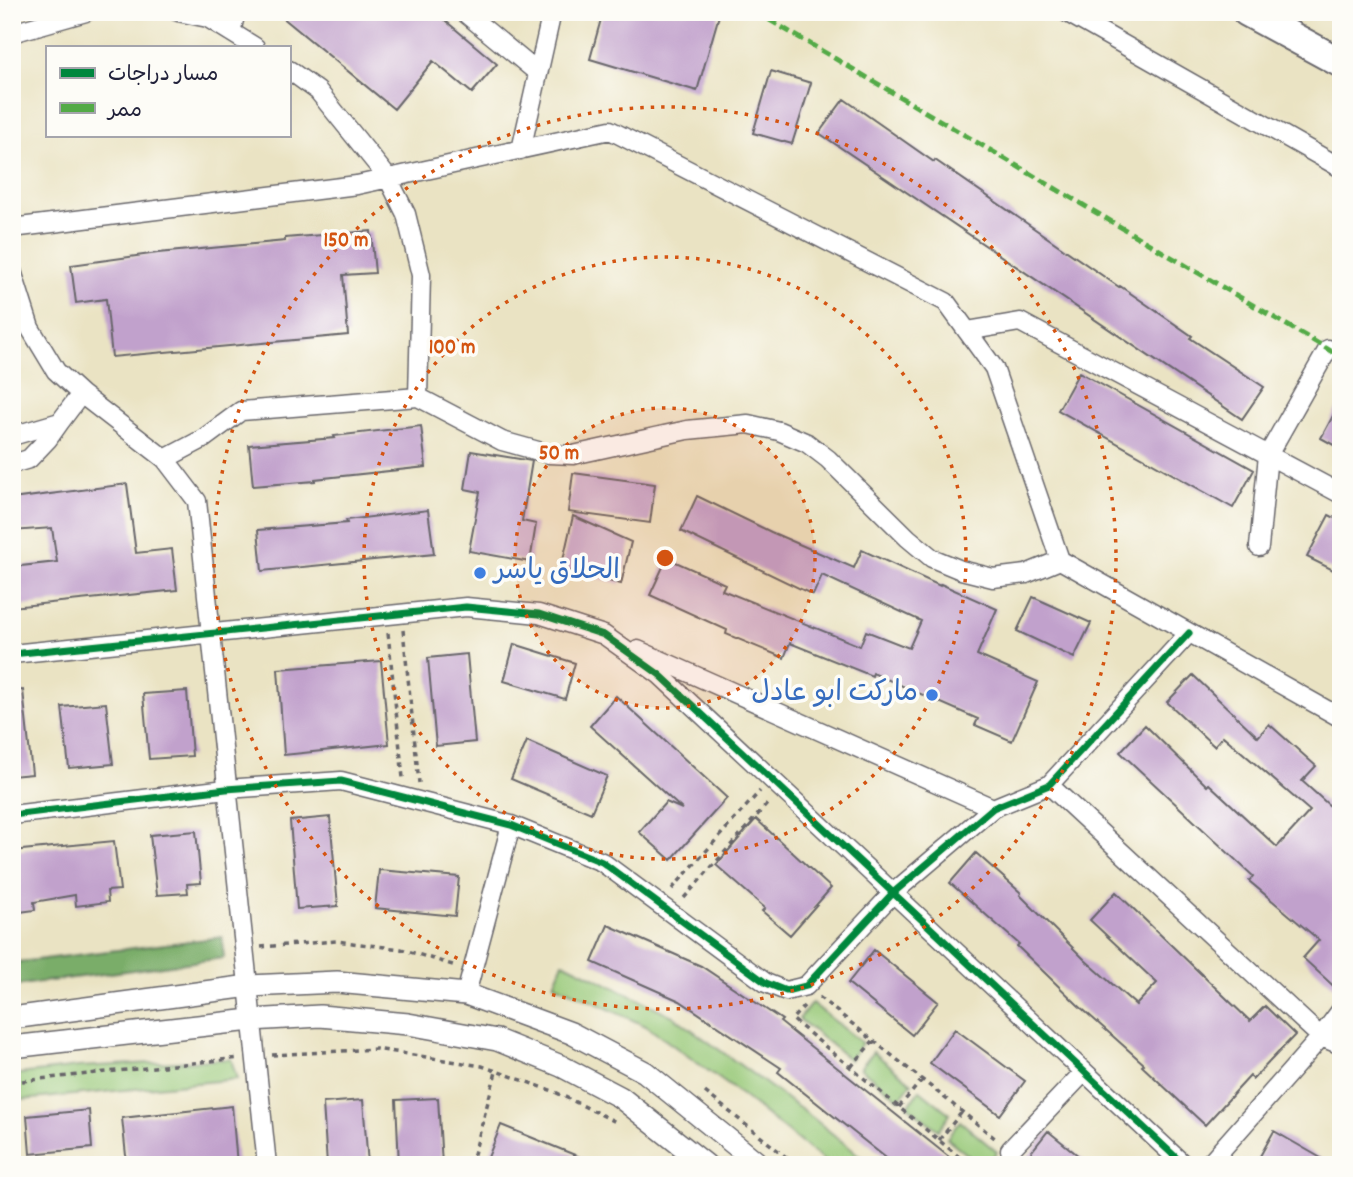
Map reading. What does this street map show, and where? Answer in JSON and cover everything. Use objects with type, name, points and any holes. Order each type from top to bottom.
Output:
[{"type":"highway","points":[[1247,12],[1341,63]]},
{"type":"street","points":[[12,33],[86,12]]},
{"type":"street","points":[[178,12],[208,18],[253,46]]},
{"type":"street","points":[[231,32],[236,12]]},
{"type":"street","points":[[464,12],[538,73]]},
{"type":"street","points":[[521,150],[552,12]]},
{"type":"street","points":[[1066,12],[1341,168]]},
{"type":"street","points":[[290,71],[318,90],[388,178],[406,214],[421,275],[418,397]]},
{"type":"street","points":[[12,228],[357,185],[610,130],[946,302],[994,368],[1060,560],[1341,718]]},
{"type":"street","points":[[12,271],[30,328],[56,371],[81,394],[165,459],[197,501],[267,1165]]},
{"type":"street","points":[[967,331],[1020,322],[1341,494]]},
{"type":"street","points":[[1259,547],[1268,455],[1328,349]]},
{"type":"street","points":[[12,464],[29,459],[48,439],[81,394]]},
{"type":"street","points":[[165,459],[203,439],[241,411],[418,397],[502,441],[549,454],[573,456],[687,429],[748,424],[779,431],[807,443],[828,459],[932,558],[961,570],[993,578],[1026,574],[1060,560]]},
{"type":"street","points":[[12,436],[60,422]]},
{"type":"street","points":[[12,654],[466,607],[539,614],[604,635],[993,808]]},
{"type":"street","points":[[12,815],[226,789],[341,781],[511,825],[602,862],[765,983],[786,991],[810,990],[893,894],[993,808],[1049,785],[1189,633]]},
{"type":"street","points":[[604,635],[660,675],[1184,1165]]},
{"type":"street","points":[[1049,785],[1321,1037],[1341,1045]]},
{"type":"street","points":[[466,994],[511,825]]},
{"type":"street","points":[[12,1018],[249,986],[337,982],[466,994],[571,1033],[645,1072],[760,1165]]},
{"type":"street","points":[[1208,1165],[1321,1037],[1341,1010]]},
{"type":"street","points":[[12,1046],[251,1020],[320,1016],[408,1024],[497,1040],[561,1066],[620,1097],[706,1165]]},
{"type":"street","points":[[1010,1150],[1084,1072]]},
{"type":"path","points":[[394,614],[413,800]]},
{"type":"path","points":[[394,614],[413,800]]},
{"type":"path","points":[[665,909],[775,783]]},
{"type":"path","points":[[665,909],[775,783]]},
{"type":"path","points":[[243,948],[336,941],[401,949],[471,971]]},
{"type":"path","points":[[970,1165],[792,1019],[810,990],[1010,1150]]},
{"type":"path","points":[[851,1067],[873,1041]]},
{"type":"path","points":[[12,1082],[256,1056],[376,1049],[482,1066],[553,1091],[619,1124]]},
{"type":"path","points":[[471,1165],[497,1071]]},
{"type":"path","points":[[900,1107],[922,1080]]},
{"type":"path","points":[[939,1140],[962,1112]]},
{"type":"green space","points":[[222,937],[224,958],[12,986],[12,963]]},
{"type":"green space","points":[[563,962],[673,1016],[813,1118],[871,1165],[829,1165],[735,1090],[646,1026],[554,984]]},
{"type":"green space","points":[[812,1003],[862,1043],[850,1060],[799,1019]]},
{"type":"green space","points":[[873,1052],[912,1083],[899,1099],[860,1068]]},
{"type":"green space","points":[[231,1059],[237,1079],[12,1101],[12,1075],[78,1067]]},
{"type":"green space","points":[[920,1090],[950,1114],[938,1130],[908,1106]]},
{"type":"green space","points":[[960,1121],[997,1152],[987,1165],[980,1165],[947,1138]]},
{"type":"building","points":[[276,12],[435,12],[497,64],[472,93],[433,61],[394,109]]},
{"type":"building","points":[[603,12],[720,12],[697,91],[590,59]]},
{"type":"building","points":[[771,71],[811,83],[792,144],[753,133]]},
{"type":"building","points":[[844,99],[1264,387],[1242,419],[819,133]]},
{"type":"building","points":[[371,231],[375,273],[343,275],[348,335],[112,357],[106,299],[76,303],[71,265],[158,253],[285,241],[285,238]]},
{"type":"building","points":[[1079,372],[1254,470],[1233,508],[1058,410]]},
{"type":"building","points":[[1341,401],[1341,449],[1321,438]]},
{"type":"building","points":[[421,426],[426,467],[253,486],[249,445],[335,438],[334,436]]},
{"type":"building","points":[[471,451],[532,461],[522,521],[536,524],[530,562],[469,551],[480,492],[465,489]]},
{"type":"building","points":[[573,473],[655,484],[650,523],[568,512]]},
{"type":"building","points":[[127,484],[136,553],[172,549],[177,590],[12,607],[12,567],[57,562],[52,528],[12,531],[12,499]]},
{"type":"building","points":[[697,496],[854,568],[862,550],[997,609],[977,655],[1038,682],[1012,741],[975,725],[978,719],[873,673],[872,676],[790,643],[784,658],[726,634],[727,630],[650,595],[667,558],[725,584],[722,590],[860,646],[866,631],[909,648],[921,621],[822,575],[813,595],[681,531]]},
{"type":"building","points":[[428,510],[434,554],[262,571],[258,530],[347,523],[346,520]]},
{"type":"building","points":[[1329,515],[1341,521],[1341,574],[1307,557]]},
{"type":"building","points":[[573,516],[631,542],[621,584],[561,569]]},
{"type":"building","points":[[1033,597],[1091,623],[1074,658],[1017,631]]},
{"type":"building","points":[[514,644],[575,663],[565,699],[504,681]]},
{"type":"building","points":[[467,654],[475,742],[436,746],[428,658]]},
{"type":"building","points":[[381,661],[389,744],[284,755],[278,669]]},
{"type":"building","points":[[1193,675],[1258,737],[1269,724],[1316,766],[1302,781],[1341,816],[1341,993],[1303,958],[1319,940],[1249,881],[1253,876],[1120,752],[1145,725],[1207,786],[1209,784],[1277,847],[1310,811],[1223,736],[1214,746],[1167,702]]},
{"type":"building","points":[[23,690],[32,774],[12,776],[12,691]]},
{"type":"building","points":[[187,691],[192,756],[149,759],[143,694]]},
{"type":"building","points":[[616,696],[727,798],[671,860],[639,832],[666,802],[682,809],[590,726]]},
{"type":"building","points":[[106,703],[113,764],[69,768],[62,707]]},
{"type":"building","points":[[527,741],[607,776],[591,813],[511,779]]},
{"type":"building","points":[[330,817],[338,906],[297,909],[290,821]]},
{"type":"building","points":[[756,819],[831,888],[790,935],[762,911],[765,908],[716,865]]},
{"type":"building","points":[[196,831],[201,883],[187,884],[188,893],[157,895],[150,835]]},
{"type":"building","points":[[114,841],[120,890],[107,891],[108,902],[76,906],[75,895],[34,902],[35,910],[12,913],[12,851]]},
{"type":"building","points":[[976,853],[1021,893],[1020,895],[1085,960],[1136,1005],[1157,983],[1090,920],[1116,892],[1250,1021],[1265,1006],[1295,1035],[1253,1079],[1250,1076],[1205,1125],[1142,1066],[1144,1064],[1017,946],[1019,944],[950,883]]},
{"type":"building","points":[[379,870],[459,877],[455,916],[375,908]]},
{"type":"building","points":[[608,925],[701,966],[782,1020],[780,1022],[959,1165],[895,1165],[778,1072],[781,1068],[680,1001],[592,962]]},
{"type":"building","points":[[874,950],[938,1002],[912,1035],[848,983]]},
{"type":"building","points":[[955,1029],[1025,1081],[1000,1115],[930,1063]]},
{"type":"building","points":[[438,1098],[442,1165],[399,1165],[396,1100]]},
{"type":"building","points":[[363,1100],[368,1165],[327,1165],[323,1103]]},
{"type":"building","points":[[232,1106],[237,1165],[127,1165],[122,1118]]},
{"type":"building","points":[[89,1110],[92,1148],[30,1154],[27,1116]]},
{"type":"building","points":[[501,1125],[597,1164],[597,1165],[485,1165]]},
{"type":"building","points":[[1048,1131],[1090,1165],[1021,1165]]},
{"type":"building","points":[[1274,1131],[1333,1165],[1255,1165]]},
{"type":"marked path","points":[[756,12],[1341,357]]},
{"type":"cycle path","points":[[12,654],[466,607],[539,614],[604,635],[660,675],[1184,1165]]},
{"type":"cycle path","points":[[12,815],[226,789],[341,781],[511,825],[602,862],[766,983],[786,991],[806,986],[893,893],[993,808],[1049,785],[1189,633]]},
{"type":"place","name":"الحلاق ياسر","points":[[480,573]]},
{"type":"place","name":"ماركت ابو عادل","points":[[932,695]]}]
